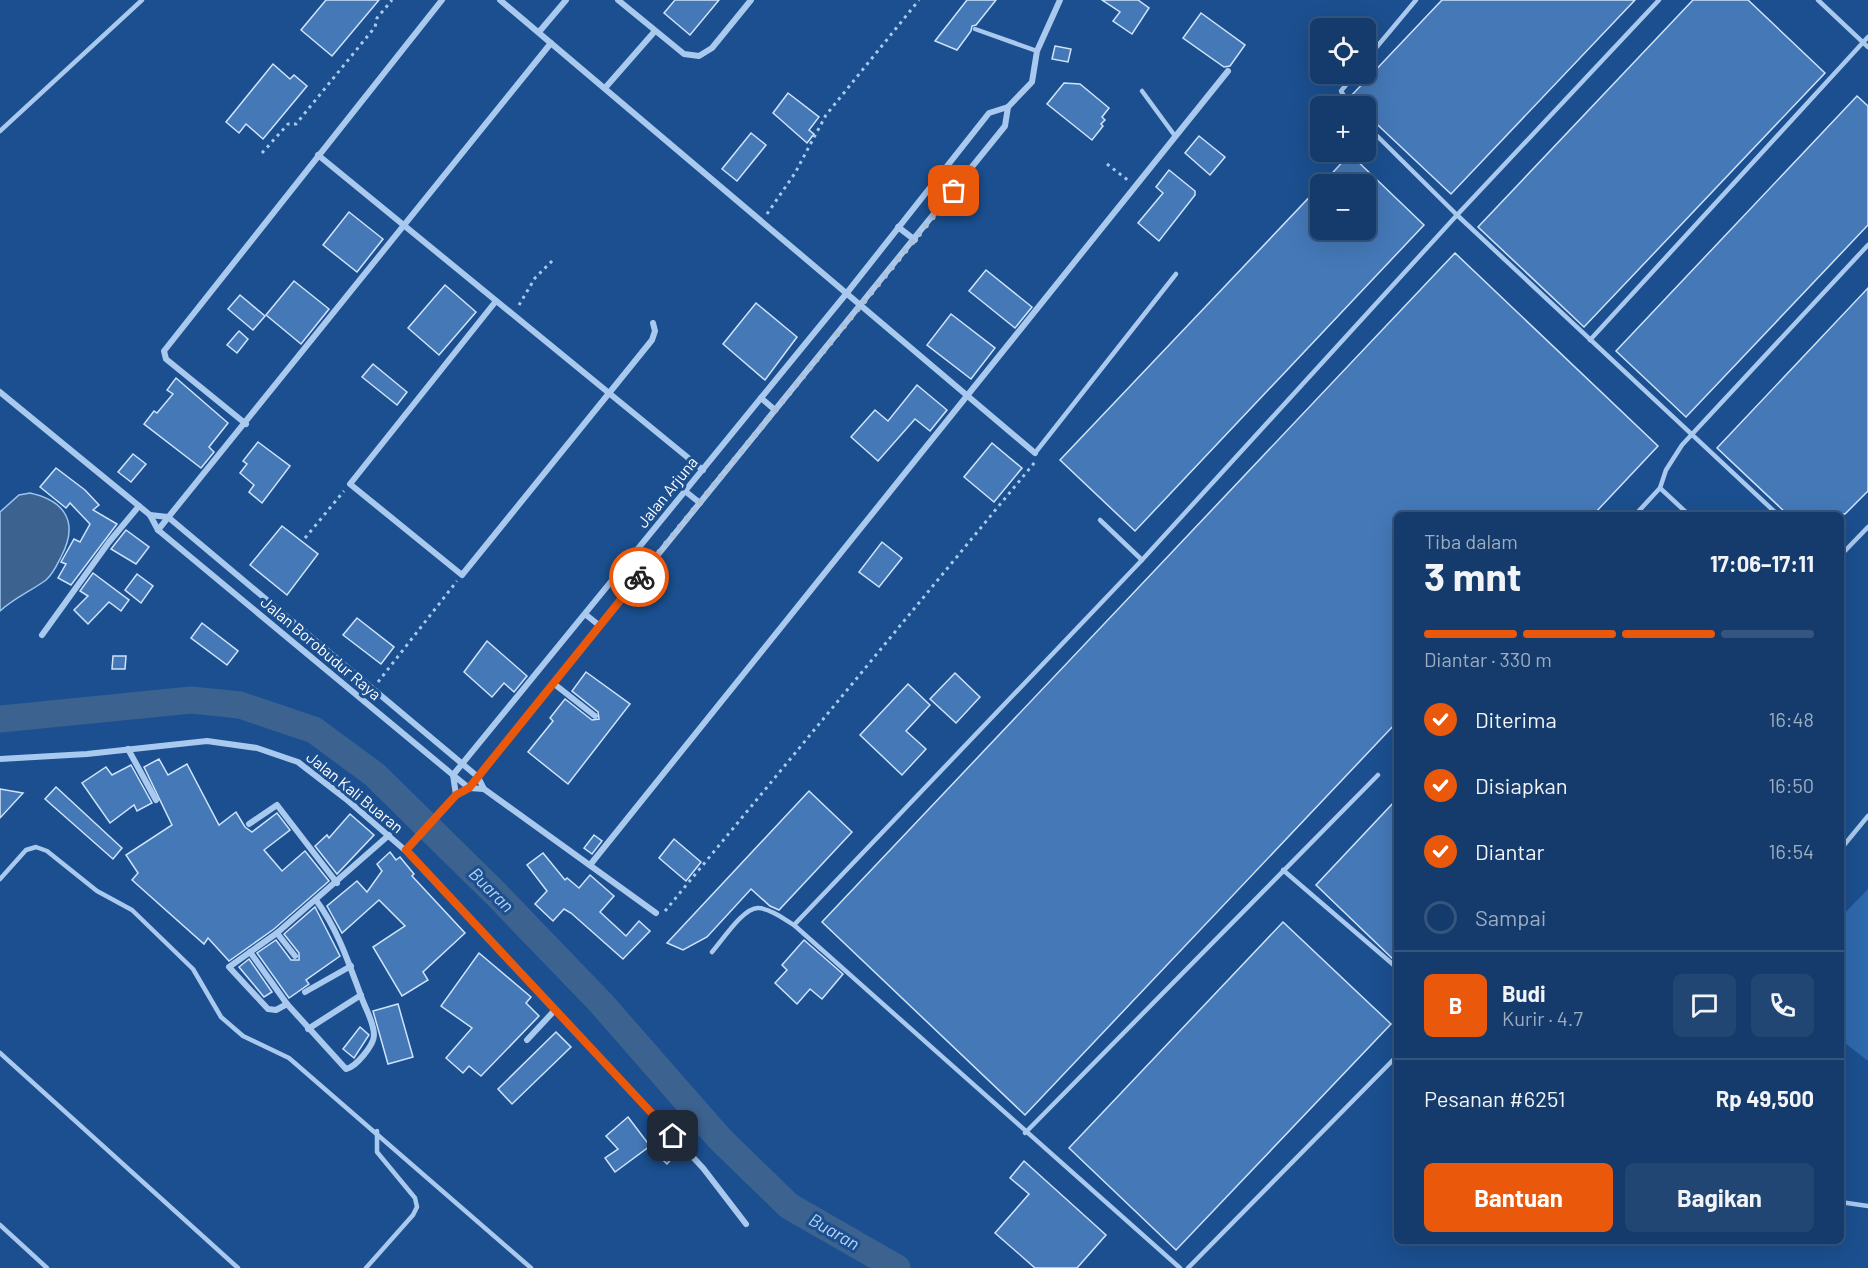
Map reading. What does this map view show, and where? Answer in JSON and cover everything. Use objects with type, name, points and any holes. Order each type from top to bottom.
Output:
[{"type":"street","points":[[246,424],[166,359],[164,351],[442,0]]},
{"type":"street","points":[[500,0],[1035,453]]},
{"type":"street","points":[[539,32],[566,0]]},
{"type":"street","points":[[618,0],[684,54],[699,56],[712,48],[751,0]]},
{"type":"street","points":[[1008,107],[1027,91],[1032,82],[1037,51],[1060,0]]},
{"type":"street","points":[[605,88],[655,31]]},
{"type":"street","points":[[158,530],[552,43]]},
{"type":"street","points":[[590,865],[1228,71]]},
{"type":"street","name":"Jalan Arjuna","points":[[406,850],[456,795],[469,788],[915,240],[1005,126],[1008,107],[989,113],[846,294],[453,775]]},
{"type":"street","points":[[318,155],[702,470]]},
{"type":"street","points":[[898,227],[915,240]]},
{"type":"street","points":[[496,301],[350,484],[462,575],[652,340],[655,331],[653,323]]},
{"type":"street","name":"Jalan Borobudur Raya","points":[[0,392],[150,515],[158,530],[469,788]]},
{"type":"street","points":[[761,398],[775,410]]},
{"type":"street","points":[[685,491],[700,503]]},
{"type":"street","points":[[42,635],[109,542],[139,506]]},
{"type":"street","points":[[150,515],[168,517]]},
{"type":"street","name":"Jalan Borobudur Raya","points":[[168,517],[463,764],[478,777],[484,789],[657,913]]},
{"type":"street","points":[[628,561],[643,573]]},
{"type":"street","points":[[230,590],[240,577]]},
{"type":"street","points":[[585,614],[600,626]]},
{"type":"street","points":[[319,664],[329,652]]},
{"type":"street","points":[[554,684],[595,717]]},
{"type":"street","name":"Jalan Kali Buaran","points":[[0,759],[207,741],[257,748],[298,762],[406,850],[703,1168],[746,1224]]},
{"type":"street","points":[[128,749],[156,800]]},
{"type":"street","points":[[453,775],[456,795]]},
{"type":"street","points":[[469,788],[484,789]]},
{"type":"street","points":[[249,824],[277,805],[337,883]]},
{"type":"street","points":[[287,1004],[276,1010],[268,1009],[231,969],[231,964],[277,933],[389,836]]},
{"type":"street","points":[[250,952],[308,1029],[346,1069],[350,1068],[374,1038],[351,966],[332,921],[316,900]]},
{"type":"street","points":[[277,933],[295,956]]},
{"type":"street","points":[[305,992],[351,966]]},
{"type":"street","points":[[308,1029],[361,995]]},
{"type":"street","points":[[527,1040],[554,1011]]},
{"type":"lane","points":[[0,132],[141,0]]},
{"type":"lane","points":[[1406,0],[1412,5]]},
{"type":"lane","points":[[1376,48],[1416,0]]},
{"type":"lane","points":[[794,925],[1142,560],[1457,215],[1659,0]]},
{"type":"lane","points":[[1818,0],[1868,47]]},
{"type":"lane","points":[[975,29],[1037,51]]},
{"type":"lane","points":[[1590,340],[1868,36]]},
{"type":"lane","points":[[1142,91],[1175,136]]},
{"type":"lane","points":[[1376,135],[1457,215],[1775,512]]},
{"type":"lane","points":[[1638,512],[1660,488],[1666,470],[1692,434],[1868,245]]},
{"type":"lane","points":[[1035,453],[1176,274]]},
{"type":"lane","points":[[1660,488],[1686,512]]},
{"type":"lane","points":[[1100,520],[1142,560]]},
{"type":"lane","points":[[1844,552],[1868,526]]},
{"type":"lane","points":[[1025,1133],[1378,775]]},
{"type":"lane","points":[[1844,844],[1868,816]]},
{"type":"lane","points":[[0,879],[26,850],[36,847],[47,851],[97,891],[132,910],[199,976],[209,1000],[221,1017],[243,1036],[289,1058],[377,1131],[531,1268]]},
{"type":"lane","points":[[1283,870],[1394,965]]},
{"type":"lane","points":[[712,952],[747,910],[758,908],[768,910],[794,925],[1025,1133],[1180,1268]]},
{"type":"lane","points":[[0,1053],[238,1268]]},
{"type":"lane","points":[[1188,1268],[1195,1264],[1394,1059]]},
{"type":"lane","points":[[366,1268],[413,1215],[417,1207],[416,1198],[376,1152],[377,1131]]},
{"type":"lane","points":[[1844,1203],[1868,1206]]},
{"type":"lane","points":[[0,1225],[47,1268]]},
{"type":"path","points":[[262,153],[288,124],[296,123],[375,27],[377,18],[392,0]]},
{"type":"path","points":[[762,220],[787,186],[826,116],[919,0]]},
{"type":"path","points":[[1107,164],[1135,186]]},
{"type":"path","points":[[514,315],[527,289],[542,268],[553,260]]},
{"type":"path","points":[[657,913],[664,913],[679,895],[1036,460],[1035,453]]},
{"type":"path","points":[[305,538],[350,484]]},
{"type":"path","points":[[373,689],[462,575]]},
{"type":"shaded area","points":[[30,493],[53,502],[60,508],[66,515],[69,534],[56,566],[48,578],[0,611],[0,512],[19,495]]},
{"type":"shaded area","points":[[1868,889],[1868,1061],[1844,1042],[1844,914]]},
{"type":"building","points":[[326,0],[379,0],[332,56],[301,30]]},
{"type":"building","points":[[675,0],[719,0],[690,35],[664,13]]},
{"type":"building","points":[[967,0],[996,0],[976,25],[972,26],[971,31],[957,50],[935,41]]},
{"type":"building","points":[[1102,0],[1138,0],[1149,8],[1132,34],[1113,21],[1120,12]]},
{"type":"building","points":[[1442,0],[1635,0],[1451,194],[1376,123],[1376,96],[1351,96],[1362,84],[1376,84],[1376,70]]},
{"type":"building","points":[[1693,0],[1748,0],[1825,73],[1584,327],[1478,227]]},
{"type":"building","points":[[1201,13],[1245,45],[1230,66],[1224,67],[1183,38]]},
{"type":"building","points":[[1055,46],[1071,49],[1068,62],[1052,59]]},
{"type":"building","points":[[273,64],[290,79],[294,75],[307,86],[263,139],[246,124],[239,133],[226,122]]},
{"type":"building","points":[[1064,83],[1080,84],[1109,108],[1102,117],[1105,120],[1101,124],[1103,126],[1092,140],[1047,104]]},
{"type":"building","points":[[788,93],[819,117],[809,130],[814,134],[807,143],[773,113]]},
{"type":"building","points":[[1857,96],[1868,106],[1868,225],[1686,417],[1616,351]]},
{"type":"building","points":[[751,133],[766,145],[737,181],[722,169]]},
{"type":"building","points":[[1199,136],[1225,157],[1210,175],[1185,153]]},
{"type":"building","points":[[1343,162],[1358,162],[1371,174],[1331,174]]},
{"type":"building","points":[[1169,170],[1195,191],[1195,195],[1159,241],[1138,223],[1163,193],[1156,187]]},
{"type":"building","points":[[1376,179],[1424,225],[1135,531],[1060,460],[1310,197],[1310,240],[1376,240]]},
{"type":"building","points":[[349,212],[383,239],[357,272],[323,245]]},
{"type":"building","points":[[1455,253],[1658,446],[1596,512],[1394,512],[1394,725],[1025,1115],[822,922]]},
{"type":"building","points":[[986,270],[1032,307],[1015,328],[969,291]]},
{"type":"building","points":[[294,281],[329,309],[301,344],[266,315]]},
{"type":"building","points":[[445,285],[476,312],[439,355],[408,328]]},
{"type":"building","points":[[1868,288],[1868,491],[1845,514],[1844,512],[1785,512],[1717,448]]},
{"type":"building","points":[[240,295],[265,316],[253,330],[228,309]]},
{"type":"building","points":[[756,303],[797,337],[765,380],[723,344]]},
{"type":"building","points":[[951,314],[995,348],[971,379],[927,345]]},
{"type":"building","points":[[239,331],[248,339],[237,353],[227,345]]},
{"type":"building","points":[[373,364],[407,392],[397,405],[362,377]]},
{"type":"building","points":[[176,378],[228,423],[209,447],[214,452],[201,468],[144,424],[154,411],[157,413],[173,394],[167,390]]},
{"type":"building","points":[[917,385],[947,410],[930,431],[915,419],[878,461],[851,437],[875,410],[888,421]]},
{"type":"building","points":[[258,442],[290,466],[262,503],[249,492],[254,485],[240,473],[247,464],[243,461]]},
{"type":"building","points":[[992,443],[1022,468],[994,502],[964,477]]},
{"type":"building","points":[[133,454],[146,464],[131,482],[118,472]]},
{"type":"building","points":[[56,468],[85,490],[99,505],[93,510],[117,524],[71,585],[58,578],[66,564],[61,562],[74,539],[80,542],[90,524],[70,503],[66,508],[40,487]]},
{"type":"building","points":[[282,526],[318,554],[287,595],[250,565]]},
{"type":"building","points":[[126,530],[149,547],[136,564],[111,549]]},
{"type":"building","points":[[882,542],[902,558],[879,587],[859,572]]},
{"type":"building","points":[[93,573],[129,600],[121,611],[109,602],[88,624],[74,610],[88,596],[80,591]]},
{"type":"building","points":[[137,574],[153,586],[141,603],[125,590]]},
{"type":"building","points":[[357,618],[394,647],[381,664],[343,635]]},
{"type":"building","points":[[202,623],[238,651],[227,665],[191,638]]},
{"type":"building","points":[[487,641],[527,676],[514,692],[504,683],[492,697],[464,672]]},
{"type":"building","points":[[113,656],[126,656],[125,669],[112,669]]},
{"type":"building","points":[[586,672],[630,704],[568,784],[528,752],[553,721],[550,718],[565,699],[592,720],[599,719],[598,712],[572,691]]},
{"type":"building","points":[[955,673],[980,697],[956,723],[930,699]]},
{"type":"building","points":[[908,684],[930,705],[906,731],[926,749],[902,775],[860,735]]},
{"type":"building","points":[[159,759],[168,775],[187,764],[219,825],[236,812],[245,827],[252,832],[277,813],[290,830],[264,850],[282,871],[305,851],[329,881],[274,929],[229,961],[208,938],[204,944],[132,880],[138,873],[126,855],[172,825],[144,767]]},
{"type":"building","points":[[131,765],[152,803],[137,811],[134,805],[110,823],[82,783],[106,767],[112,775]]},
{"type":"building","points":[[56,787],[122,848],[113,859],[45,799]]},
{"type":"building","points":[[0,789],[23,793],[0,818]]},
{"type":"building","points":[[809,791],[852,832],[779,910],[770,906],[751,889],[707,937],[683,950],[667,943]]},
{"type":"building","points":[[1394,802],[1394,960],[1316,885]]},
{"type":"building","points":[[350,814],[374,835],[337,874],[315,846],[327,835],[329,838]]},
{"type":"building","points":[[594,835],[602,841],[592,854],[584,848]]},
{"type":"building","points":[[674,839],[701,862],[686,881],[659,858]]},
{"type":"building","points":[[390,852],[396,860],[400,857],[414,874],[412,876],[465,933],[423,972],[428,980],[402,996],[373,947],[405,926],[379,900],[342,933],[327,906],[357,881],[367,892],[382,871],[377,864]]},
{"type":"building","points":[[543,853],[565,880],[567,878],[579,888],[590,875],[614,896],[600,912],[626,936],[639,921],[650,931],[623,959],[571,913],[564,909],[553,921],[535,904],[547,891],[527,865]]},
{"type":"building","points":[[315,907],[340,956],[306,980],[309,984],[289,998],[257,953],[276,940],[291,960],[299,960],[299,953],[284,934]]},
{"type":"building","points":[[1283,922],[1391,1024],[1176,1250],[1069,1148]]},
{"type":"building","points":[[804,940],[843,974],[822,999],[810,989],[797,1004],[775,983],[787,970],[782,965]]},
{"type":"building","points":[[479,953],[531,997],[526,1003],[539,1016],[481,1076],[469,1066],[463,1073],[446,1058],[472,1028],[441,1006]]},
{"type":"building","points":[[249,959],[272,992],[264,997],[239,967]]},
{"type":"building","points":[[398,1004],[413,1057],[388,1064],[373,1011]]},
{"type":"building","points":[[360,1027],[369,1035],[354,1058],[343,1049]]},
{"type":"building","points":[[556,1032],[571,1047],[512,1104],[498,1089]]},
{"type":"building","points":[[628,1117],[650,1146],[615,1172],[605,1158],[618,1149],[606,1136]]},
{"type":"building","points":[[663,1141],[676,1154],[667,1164],[653,1151]]},
{"type":"building","points":[[1024,1161],[1106,1235],[1077,1268],[1035,1268],[995,1233],[1029,1194],[1010,1178]]},
{"type":"waterway","name":"Buaran","points":[[0,719],[191,700],[240,705],[314,730],[375,775],[496,894],[601,1003],[720,1139],[789,1206],[897,1268]]},
{"type":"way so far","points":[[639,577],[954,191]]},
{"type":"route","points":[[639,577],[469,788],[456,795],[406,850],[673,1136]]}]
